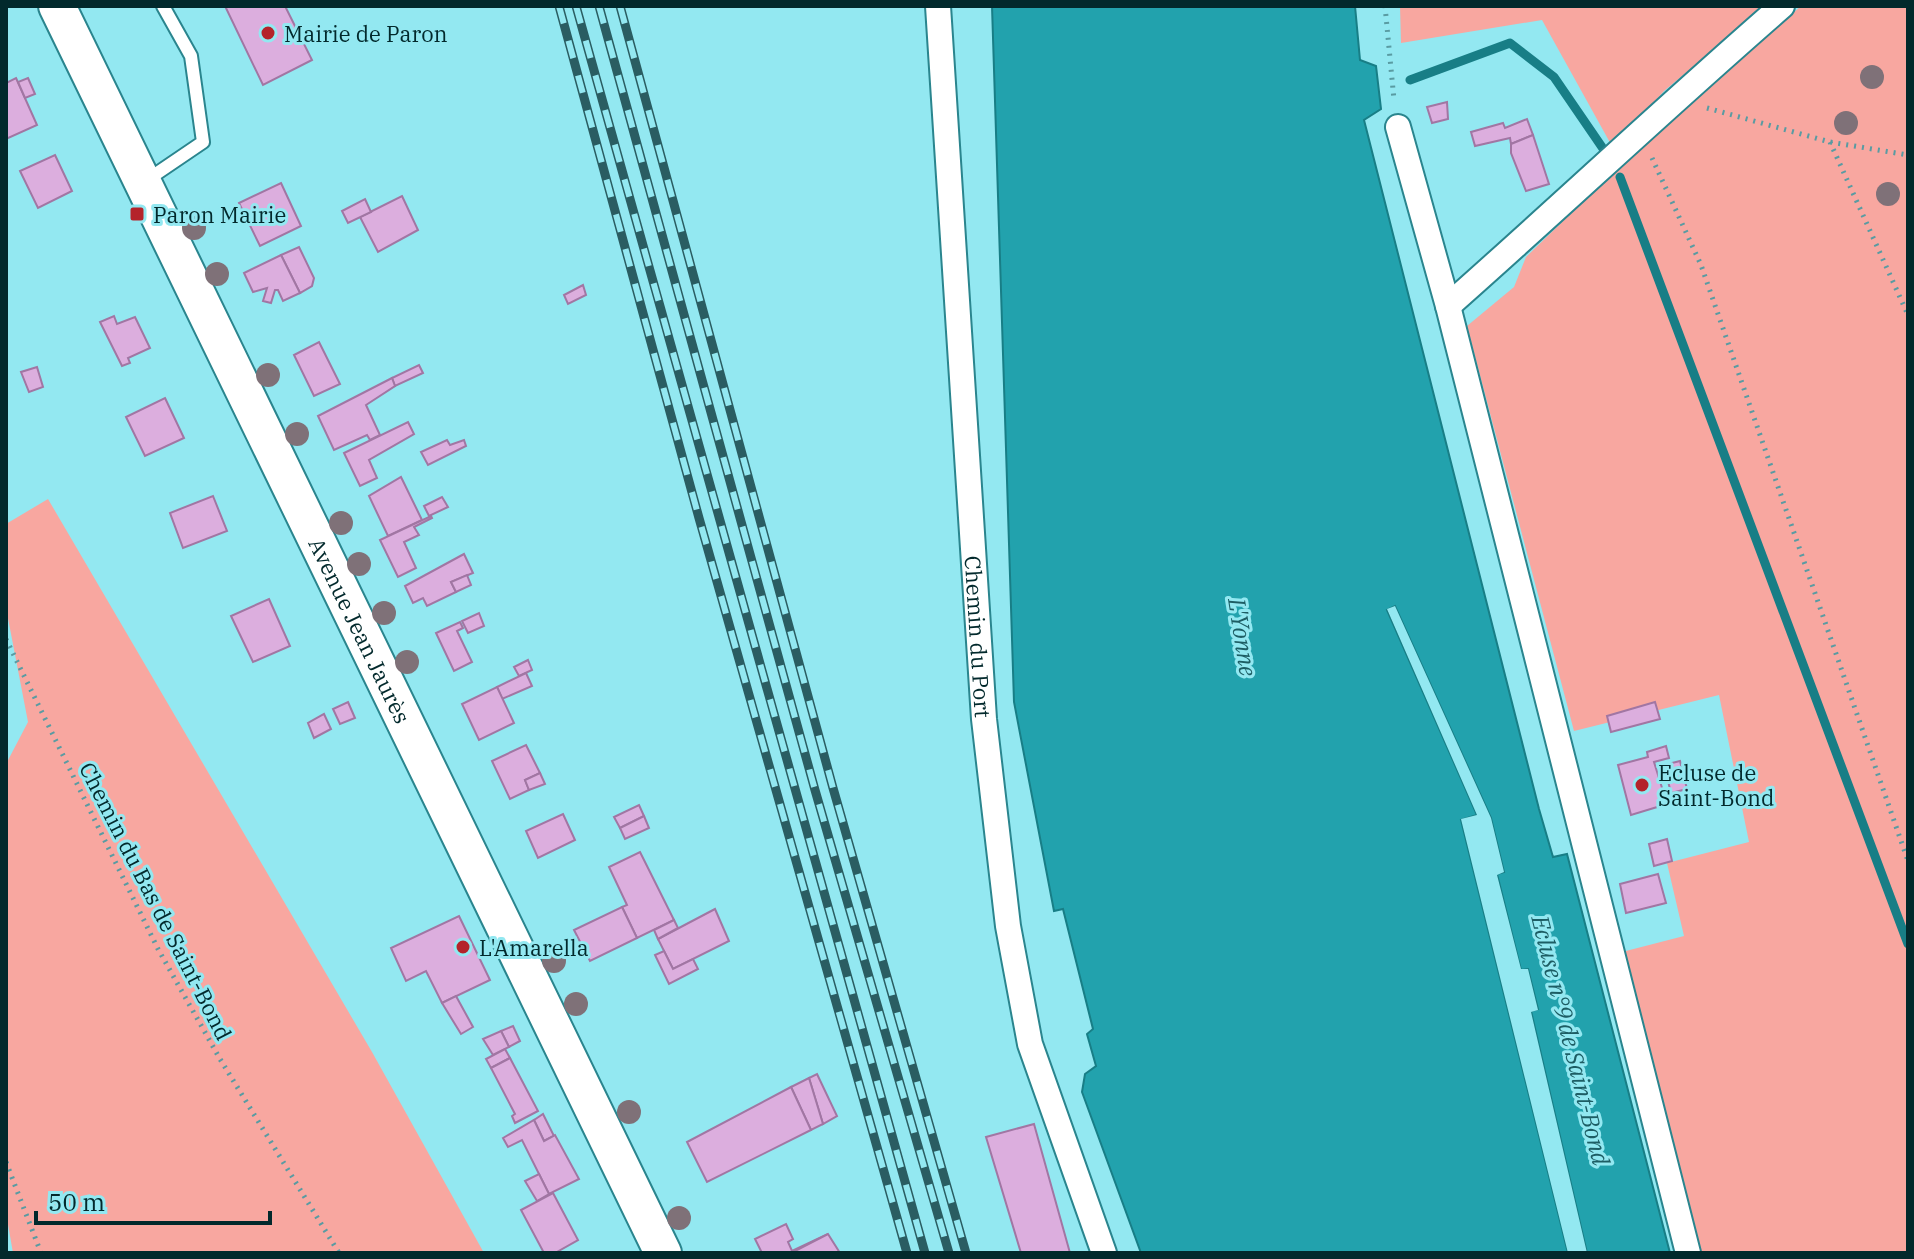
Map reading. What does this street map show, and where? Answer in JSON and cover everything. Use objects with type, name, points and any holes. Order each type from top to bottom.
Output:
[{"type":"main road","name":"Avenue Jean Jaurès","points":[[57,6],[663,1253]]},
{"type":"street","name":"Chemin du Port","points":[[938,6],[984,719],[1011,941],[1030,1044],[1104,1253]]},
{"type":"street","points":[[1448,306],[1674,99],[1782,6]]},
{"type":"street","points":[[1396,116],[1448,306],[1688,1253]]},
{"type":"lane","points":[[145,182],[203,142],[191,56],[163,6]]},
{"type":"path","points":[[1385,6],[1396,116]]},
{"type":"path","points":[[1674,99],[1830,142],[1908,155]]},
{"type":"path","points":[[1640,132],[1701,265],[1908,861]]},
{"type":"path","points":[[1830,142],[1908,315]]},
{"type":"path","name":"Chemin du Bas de Saint-Bond","points":[[6,639],[158,949],[220,1059],[339,1253]]},
{"type":"path","points":[[6,1162],[41,1253]]},
{"type":"shaded area","points":[[1400,6],[1766,6],[1664,91],[1613,148],[1542,20],[1401,43]]},
{"type":"shaded area","points":[[1801,6],[1908,6],[1908,1253],[1700,1253],[1622,952],[1684,936],[1667,863],[1749,842],[1719,695],[1574,731],[1467,326],[1514,287],[1526,257],[1620,166]]},
{"type":"shaded area","points":[[48,499],[372,1052],[484,1253],[13,1253],[6,1213],[6,764],[28,722],[6,608],[6,524]]},
{"type":"water","points":[[992,6],[1355,6],[1360,60],[1376,66],[1381,109],[1364,120],[1539,809],[1553,857],[1567,854],[1670,1253],[1587,1253],[1531,1011],[1538,1009],[1528,969],[1521,970],[1497,874],[1504,872],[1491,818],[1395,606],[1387,610],[1477,815],[1461,820],[1568,1253],[1141,1253],[1082,1092],[1085,1074],[1096,1066],[1087,1034],[1093,1029],[1063,909],[1054,911],[1014,702]]},
{"type":"pier","points":[[1395,606],[1491,818],[1504,872],[1497,875],[1521,969],[1528,969],[1538,1010],[1531,1012],[1587,1253],[1583,1253],[1527,1012],[1533,1007],[1525,973],[1518,971],[1493,875],[1500,869],[1487,819],[1392,612],[1481,814],[1479,819],[1466,822],[1572,1253],[1568,1253],[1461,819],[1477,815],[1387,609]]},
{"type":"building","name":"Mairie de Paron","points":[[225,6],[285,6],[312,60],[263,85]]},
{"type":"building","points":[[16,78],[37,125],[6,139],[6,83]]},
{"type":"building","points":[[28,78],[35,94],[25,98],[18,82]]},
{"type":"building","points":[[1447,102],[1448,119],[1432,123],[1427,107]]},
{"type":"building","points":[[1527,119],[1533,135],[1511,144],[1510,138],[1475,146],[1471,132],[1503,123],[1505,128]]},
{"type":"building","points":[[1533,135],[1549,184],[1526,191],[1511,153],[1511,144]]},
{"type":"building","points":[[55,155],[72,191],[38,208],[20,171]]},
{"type":"building","points":[[281,183],[301,226],[260,246],[239,203]]},
{"type":"building","points":[[402,196],[418,230],[378,252],[360,217]]},
{"type":"building","points":[[365,199],[371,212],[348,223],[342,211]]},
{"type":"building","points":[[299,247],[314,278],[312,286],[300,293],[281,255]]},
{"type":"building","points":[[281,255],[300,293],[283,301],[278,290],[275,290],[271,303],[263,301],[267,288],[253,292],[244,273]]},
{"type":"building","points":[[583,285],[586,295],[568,304],[564,295]]},
{"type":"building","points":[[114,316],[117,324],[135,317],[150,348],[128,358],[130,363],[122,366],[100,322]]},
{"type":"building","points":[[319,342],[340,384],[314,396],[294,355]]},
{"type":"building","points":[[419,365],[423,373],[395,386],[392,378]]},
{"type":"building","points":[[37,367],[43,387],[29,392],[21,372]]},
{"type":"building","points":[[392,378],[395,386],[366,405],[380,435],[370,440],[367,435],[334,450],[318,416]]},
{"type":"building","points":[[165,398],[184,438],[145,456],[126,417]]},
{"type":"building","points":[[408,422],[414,434],[369,460],[377,478],[360,486],[344,453]]},
{"type":"building","points":[[447,440],[450,445],[464,440],[466,446],[428,465],[421,452]]},
{"type":"building","points":[[401,477],[422,520],[388,536],[369,496]]},
{"type":"building","points":[[213,496],[227,531],[183,548],[170,513]]},
{"type":"building","points":[[442,497],[448,507],[429,516],[424,506]]},
{"type":"building","points":[[431,516],[414,527],[419,535],[404,542],[416,568],[398,577],[380,540]]},
{"type":"building","points":[[464,554],[473,573],[451,582],[456,592],[427,606],[423,598],[413,603],[405,586]]},
{"type":"building","points":[[467,575],[471,585],[456,592],[451,582]]},
{"type":"building","points":[[269,599],[290,646],[253,662],[231,616]]},
{"type":"building","points":[[479,613],[484,626],[468,633],[462,621]]},
{"type":"building","points":[[460,622],[463,628],[457,631],[472,662],[454,671],[436,633]]},
{"type":"building","points":[[528,660],[532,670],[519,676],[514,667]]},
{"type":"building","points":[[526,673],[532,686],[502,699],[497,687]]},
{"type":"building","points":[[497,687],[514,723],[479,740],[462,704]]},
{"type":"building","points":[[348,702],[355,718],[340,724],[333,709]]},
{"type":"building","points":[[1655,702],[1660,719],[1611,732],[1607,716]]},
{"type":"building","points":[[324,714],[331,729],[314,738],[308,723]]},
{"type":"building","points":[[526,745],[540,773],[525,780],[529,790],[510,799],[492,761]]},
{"type":"building","name":"Ecluse de Saint-Bond","points":[[1666,746],[1669,758],[1654,762],[1667,804],[1631,815],[1618,765],[1648,757],[1647,752]]},
{"type":"building","points":[[1680,761],[1687,789],[1671,793],[1664,765]]},
{"type":"building","points":[[540,773],[545,784],[529,790],[525,780]]},
{"type":"building","points":[[639,805],[644,816],[620,828],[614,817]]},
{"type":"building","points":[[563,814],[575,840],[538,858],[526,831]]},
{"type":"building","points":[[644,816],[649,828],[625,839],[620,828]]},
{"type":"building","points":[[1667,839],[1672,861],[1654,866],[1649,844]]},
{"type":"building","points":[[640,852],[674,920],[637,938],[622,907],[627,905],[609,867]]},
{"type":"building","points":[[1658,874],[1666,903],[1626,913],[1620,884]]},
{"type":"building","points":[[622,907],[637,938],[590,961],[574,930]]},
{"type":"building","points":[[715,909],[729,941],[673,969],[658,939]]},
{"type":"building","points":[[459,916],[490,980],[442,1003],[426,971],[406,981],[391,948]]},
{"type":"building","points":[[674,920],[678,928],[658,939],[654,930]]},
{"type":"building","points":[[664,951],[673,969],[693,959],[698,969],[669,984],[655,955]]},
{"type":"building","points":[[456,996],[473,1027],[461,1034],[442,1003]]},
{"type":"building","points":[[513,1026],[520,1041],[509,1047],[501,1031]]},
{"type":"building","points":[[501,1031],[509,1047],[493,1055],[483,1039]]},
{"type":"building","points":[[505,1049],[510,1058],[491,1068],[486,1059]]},
{"type":"building","points":[[510,1058],[538,1111],[515,1123],[512,1116],[515,1114],[491,1068]]},
{"type":"building","points":[[817,1074],[837,1116],[823,1124],[809,1078]]},
{"type":"building","points":[[809,1078],[823,1124],[811,1130],[791,1087]]},
{"type":"building","points":[[791,1087],[811,1130],[707,1182],[687,1142]]},
{"type":"building","points":[[543,1114],[554,1136],[544,1141],[534,1120]]},
{"type":"building","points":[[534,1120],[544,1141],[555,1135],[579,1179],[549,1194],[522,1140],[508,1147],[503,1138]]},
{"type":"building","points":[[1034,1124],[1070,1253],[1021,1253],[986,1137]]},
{"type":"building","points":[[539,1174],[549,1194],[537,1201],[525,1181]]},
{"type":"building","points":[[553,1193],[578,1240],[555,1253],[544,1253],[521,1210]]},
{"type":"building","points":[[786,1224],[793,1239],[788,1242],[792,1251],[828,1234],[791,1253],[762,1253],[755,1239]]},
{"type":"building","points":[[828,1234],[840,1253],[791,1253]]},
{"type":"waterway","points":[[1410,80],[1510,43],[1554,77],[1604,150]]},
{"type":"waterway","points":[[1620,177],[1908,944]]},
{"type":"railway","points":[[559,6],[699,518],[907,1253]]},
{"type":"railway","points":[[576,6],[925,1253]]},
{"type":"railway","points":[[599,6],[815,790],[949,1253]]},
{"type":"railway","points":[[620,6],[833,788],[966,1253]]},
{"type":"place","name":"Mairie de Paron","points":[[268,33]]},
{"type":"place","name":"Paron Mairie","points":[[137,214]]},
{"type":"place","name":"Ecluse de Saint-Bond","points":[[1642,785]]},
{"type":"place","name":"L'Amarella","points":[[463,947]]},
{"type":"water label","name":"L'Yonne","points":[[1243,637]]},
{"type":"water label","name":"Ecluse n°9 de Saint-Bond","points":[[1571,1040]]}]
